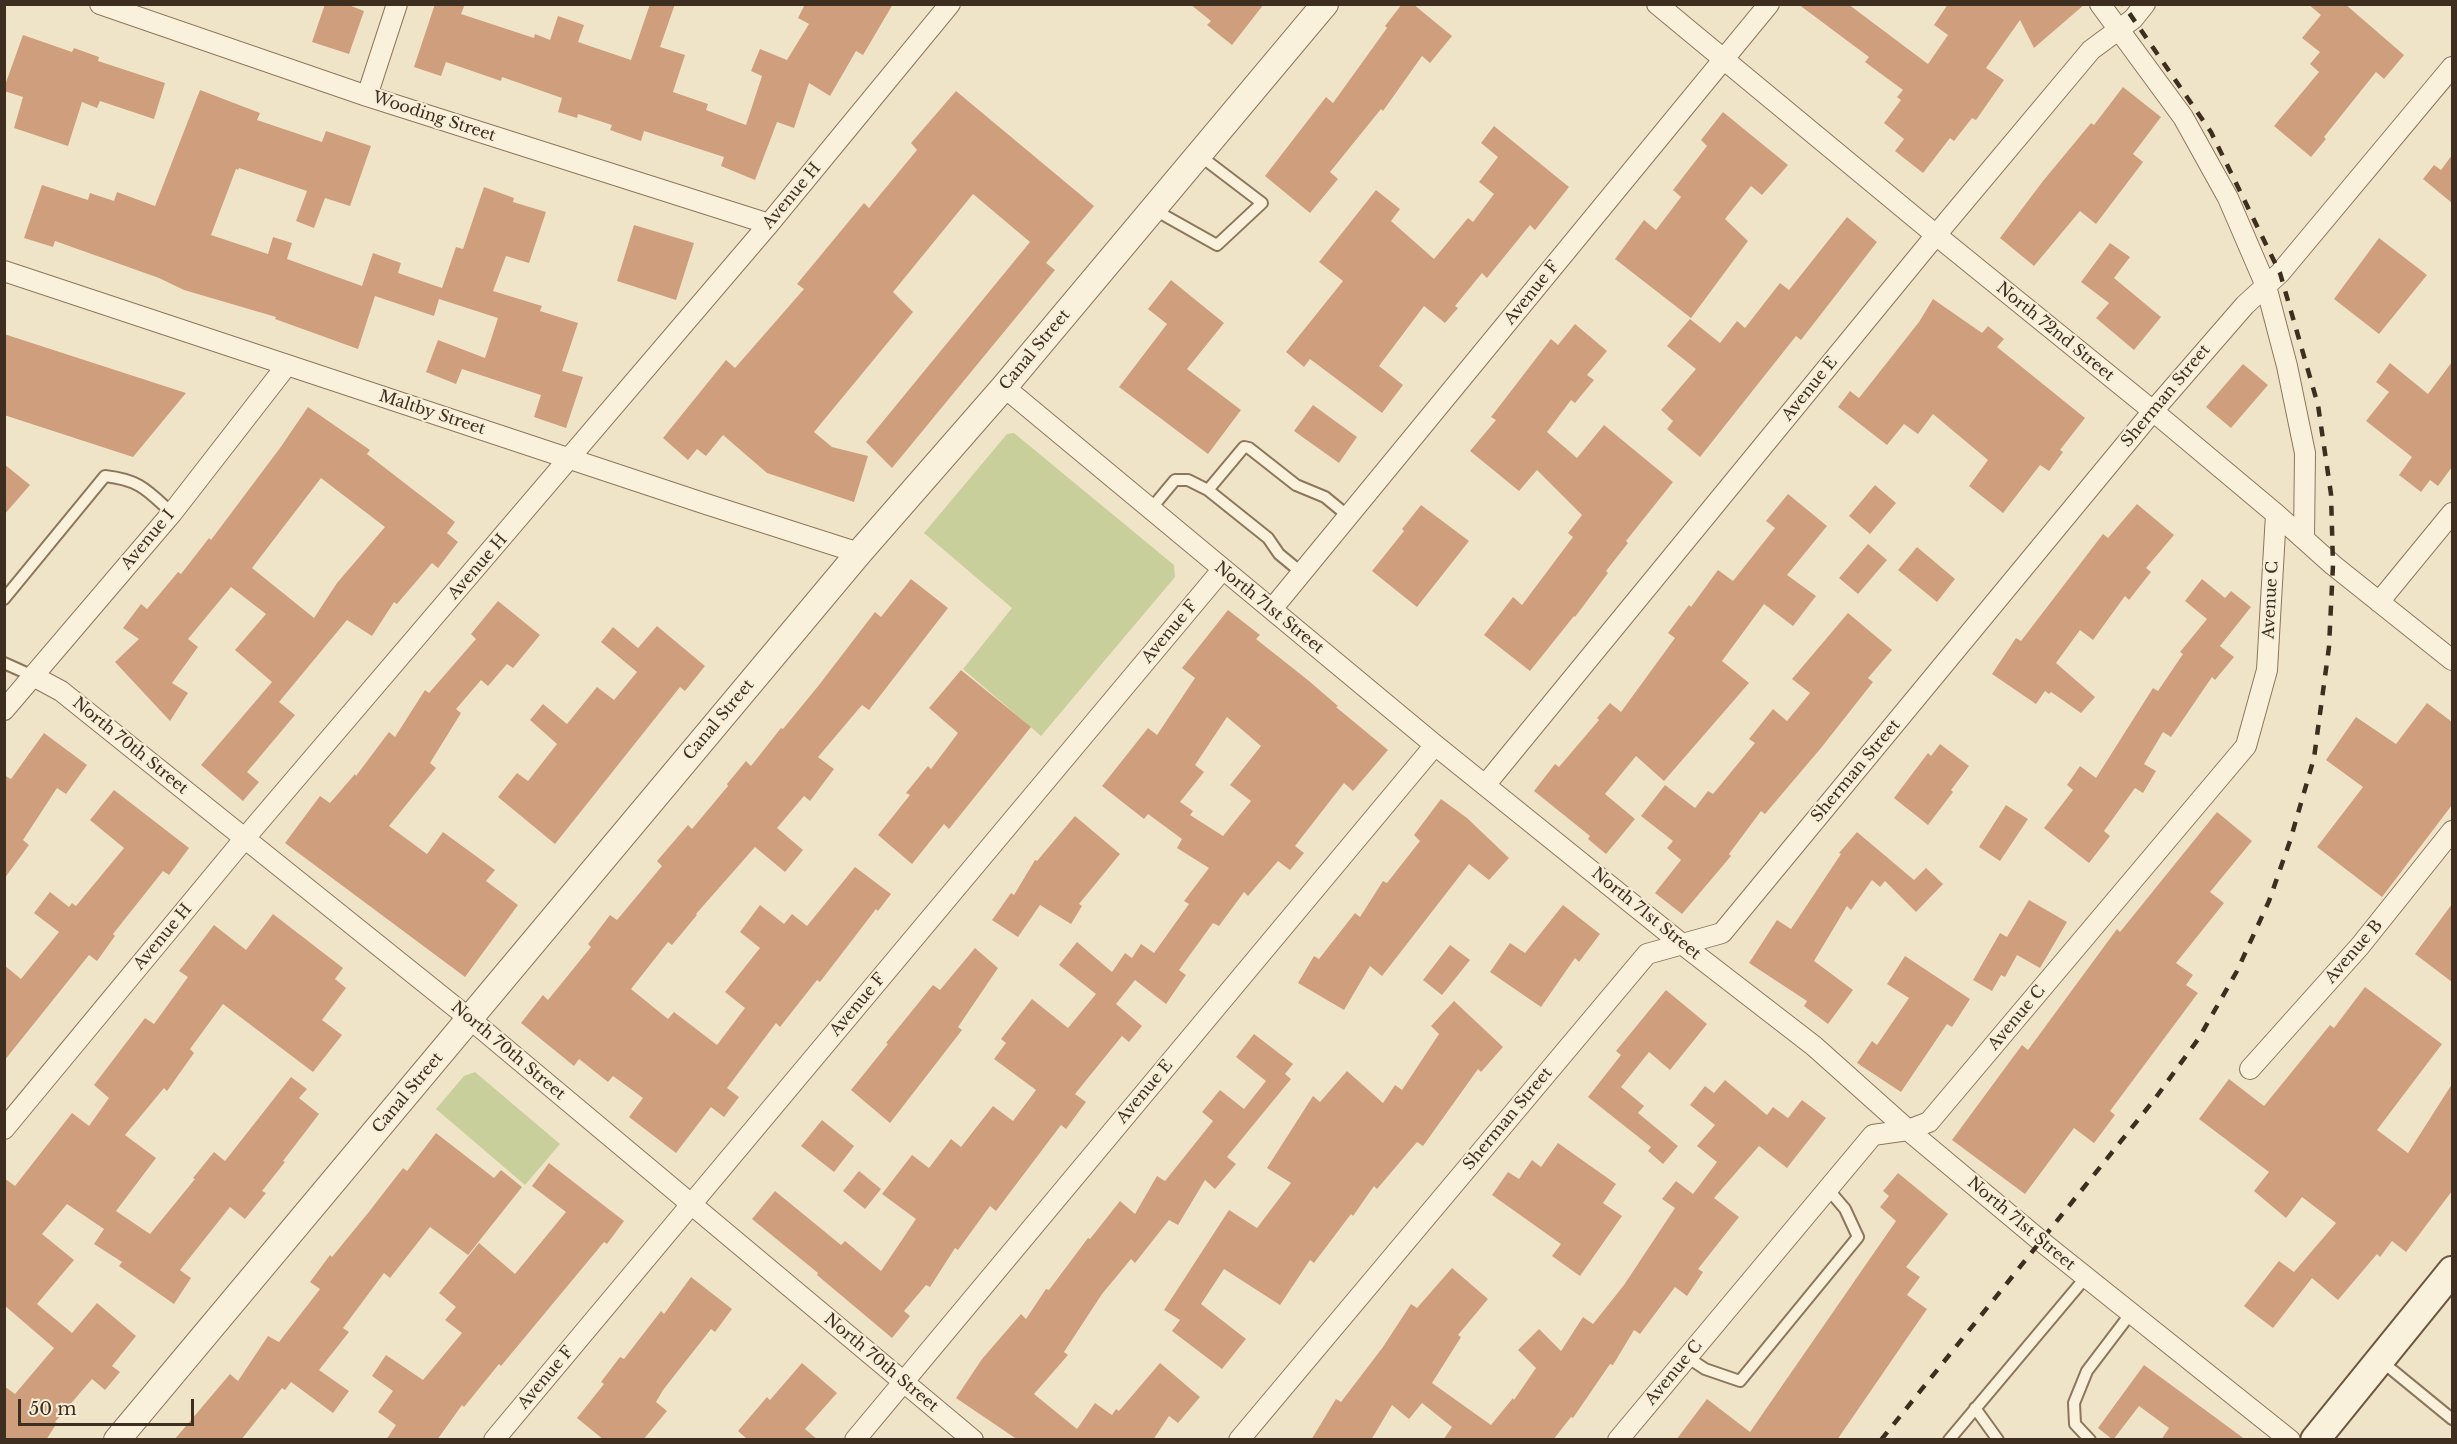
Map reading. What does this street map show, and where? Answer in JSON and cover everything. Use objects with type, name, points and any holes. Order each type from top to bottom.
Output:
[{"type":"main road","points":[[2315,1440],[2452,1271]]},
{"type":"street","name":"Wooding Street","points":[[100,4],[367,96],[769,224]]},
{"type":"street","points":[[367,96],[397,4]]},
{"type":"street","name":"Avenue H","points":[[4,1129],[245,838],[572,458],[769,224],[950,4]]},
{"type":"street","name":"Canal Street","points":[[117,1440],[860,553],[1004,387],[1325,4]]},
{"type":"street","name":"North 72nd Street","points":[[1657,4],[2452,660]]},
{"type":"street","name":"Avenue F","points":[[1272,609],[1769,4]]},
{"type":"street","points":[[2100,4],[2183,117],[2228,198],[2265,286],[2288,366],[2305,453],[2304,539]]},
{"type":"street","name":"Avenue E","points":[[1486,784],[1936,235],[2091,50],[2133,19],[2145,4]]},
{"type":"street","name":"Sherman Street","points":[[1239,1440],[1647,954],[1722,933],[2153,411],[2245,304],[2280,273],[2452,67]]},
{"type":"street","name":"Maltby Street","points":[[4,271],[860,553]]},
{"type":"street","name":"Avenue I","points":[[4,710],[172,513],[287,365]]},
{"type":"street","name":"North 71st Street","points":[[1004,387],[1435,745],[1682,944],[1814,1046],[1908,1130],[2086,1277],[2290,1440]]},
{"type":"street","points":[[2379,602],[2452,513]]},
{"type":"street","name":"Avenue C","points":[[1618,1440],[1873,1135],[1908,1130],[1929,1122],[2246,746],[2267,670],[2276,514]]},
{"type":"street","name":"Avenue F","points":[[494,1440],[1222,570]]},
{"type":"street","name":"North 70th Street","points":[[33,676],[61,691],[470,1019],[973,1440]]},
{"type":"street","name":"Avenue E","points":[[855,1440],[1435,745]]},
{"type":"street","name":"Avenue B","points":[[2250,1069],[2360,946],[2452,831]]},
{"type":"lane","points":[[1153,209],[1217,245],[1263,203],[1199,155]]},
{"type":"lane","points":[[1208,490],[1244,447],[1250,448],[1296,485],[1325,497],[1348,516]]},
{"type":"lane","points":[[4,598],[105,476],[128,479],[148,490],[172,513]]},
{"type":"lane","points":[[1150,510],[1174,480],[1188,480],[1208,490],[1268,538],[1279,554],[1302,573]]},
{"type":"lane","points":[[4,663],[33,676]]},
{"type":"lane","points":[[1687,1357],[1705,1369],[1740,1381],[1858,1238],[1845,1209],[1828,1189]]},
{"type":"lane","points":[[1949,1440],[2086,1277]]},
{"type":"lane","points":[[2090,1440],[2075,1424],[2074,1403],[2087,1371],[2131,1313]]},
{"type":"lane","points":[[2380,1360],[2452,1419]]},
{"type":"lane","points":[[1975,1408],[1998,1440]]},
{"type":"green space","points":[[1014,433],[1174,565],[1175,577],[1041,736],[963,669],[1012,608],[924,533],[1007,434]]},
{"type":"green space","points":[[475,1072],[560,1144],[525,1185],[436,1109],[464,1076]]},
{"type":"building","points":[[325,4],[346,4],[364,11],[349,54],[312,42]]},
{"type":"building","points":[[435,4],[465,4],[461,14],[534,38],[535,34],[550,40],[558,16],[584,25],[578,42],[631,60],[650,4],[675,4],[660,47],[685,55],[673,92],[708,104],[706,110],[746,125],[762,76],[751,71],[760,49],[787,60],[809,24],[798,18],[805,4],[893,4],[863,55],[856,51],[830,96],[809,83],[794,128],[777,122],[755,180],[721,166],[724,157],[644,131],[641,141],[610,130],[612,125],[578,114],[577,118],[558,112],[562,98],[502,77],[501,81],[446,62],[441,76],[414,67]]},
{"type":"building","points":[[1190,4],[1264,4],[1232,45],[1207,25],[1211,21]]},
{"type":"building","points":[[1402,4],[1413,4],[1452,36],[1430,63],[1422,56],[1383,111],[1381,109],[1330,172],[1338,179],[1310,213],[1265,176],[1326,97],[1333,103]]},
{"type":"building","points":[[1798,4],[1848,4],[1928,64],[1948,35],[1934,25],[1948,4],[2085,4],[2034,48],[2020,20],[1986,68],[2004,80],[1976,120],[1972,118],[1954,141],[1950,138],[1923,173],[1895,151],[1904,139],[1884,123],[1901,100],[1897,97],[1903,90],[1865,62],[1869,57]]},
{"type":"building","points":[[2308,4],[2345,4],[2404,55],[2384,79],[2376,72],[2324,137],[2326,139],[2311,157],[2274,126],[2319,72],[2310,64],[2320,52],[2302,38],[2321,15]]},
{"type":"building","points":[[23,35],[72,52],[74,48],[99,57],[98,61],[165,83],[154,119],[100,101],[97,108],[82,102],[68,146],[14,128],[23,97],[4,91],[4,88]]},
{"type":"building","points":[[2123,87],[2161,117],[2133,154],[2143,162],[2096,224],[2080,211],[2034,266],[2000,238],[2043,181],[2091,123],[2094,125]]},
{"type":"building","points":[[200,90],[260,113],[257,120],[322,142],[326,131],[371,146],[350,206],[325,198],[314,228],[296,221],[307,191],[239,168],[236,169],[211,235],[268,254],[273,237],[292,243],[287,259],[362,286],[373,253],[401,263],[398,273],[442,288],[456,247],[463,249],[484,187],[514,198],[513,202],[546,212],[529,263],[506,256],[493,291],[542,306],[540,311],[578,323],[562,371],[583,377],[566,428],[534,417],[541,395],[462,369],[456,384],[426,372],[438,340],[485,358],[498,318],[439,299],[434,316],[375,296],[358,349],[275,319],[276,317],[184,290],[159,278],[55,241],[53,247],[24,238],[42,185],[88,200],[90,193],[114,201],[117,192],[155,206]]},
{"type":"building","points":[[956,91],[1094,206],[1046,263],[1055,270],[892,468],[866,442],[1030,242],[973,194],[893,292],[913,312],[814,432],[832,447],[868,456],[854,502],[767,473],[723,435],[706,456],[697,449],[688,460],[663,438],[726,360],[735,368],[804,289],[797,284],[864,203],[869,208],[917,150],[911,143]]},
{"type":"building","points":[[1723,112],[1788,165],[1762,195],[1751,186],[1725,219],[1748,241],[1691,318],[1615,259],[1644,220],[1656,230],[1681,197],[1673,190],[1707,146],[1701,140]]},
{"type":"building","points":[[1494,126],[1569,187],[1535,230],[1530,225],[1487,278],[1482,273],[1455,306],[1458,308],[1445,323],[1424,306],[1379,366],[1403,385],[1382,413],[1310,359],[1304,367],[1286,352],[1343,281],[1319,262],[1376,190],[1400,209],[1391,221],[1434,259],[1468,218],[1473,222],[1494,194],[1479,182],[1498,157],[1481,143]]},
{"type":"building","points":[[2452,155],[2452,203],[2423,179],[2434,165],[2441,170]]},
{"type":"building","points":[[1847,217],[1877,242],[1801,340],[1796,336],[1700,457],[1667,429],[1673,421],[1661,410],[1696,369],[1667,346],[1690,319],[1720,343],[1737,321],[1745,328],[1780,283],[1789,290]]},
{"type":"building","points":[[634,225],[694,243],[676,300],[617,281]]},
{"type":"building","points":[[2379,238],[2427,275],[2379,334],[2334,299]]},
{"type":"building","points":[[2110,243],[2130,257],[2114,278],[2161,317],[2134,350],[2096,318],[2109,303],[2081,282]]},
{"type":"building","points":[[1171,280],[1224,323],[1187,369],[1241,410],[1208,454],[1119,387],[1167,324],[1148,309]]},
{"type":"building","points":[[1933,299],[1982,333],[1988,326],[2004,339],[1997,347],[2085,418],[2060,450],[2063,452],[2049,471],[2040,465],[2003,513],[1969,486],[1988,460],[1933,414],[1918,434],[1904,424],[1887,445],[1838,407],[1850,391],[1859,398],[1919,322]]},
{"type":"building","points":[[1575,324],[1607,351],[1587,375],[1594,380],[1575,403],[1571,400],[1547,432],[1577,458],[1604,425],[1673,482],[1626,541],[1628,543],[1606,571],[1608,573],[1575,617],[1530,671],[1484,635],[1513,597],[1522,605],[1573,537],[1568,533],[1582,515],[1537,470],[1519,491],[1470,451],[1496,420],[1491,417],[1551,339],[1558,345]]},
{"type":"building","points":[[4,334],[186,393],[133,457],[4,415]]},
{"type":"building","points":[[2452,362],[2452,467],[2438,486],[2430,480],[2421,492],[2399,475],[2412,457],[2366,421],[2389,392],[2376,382],[2390,363],[2428,394]]},
{"type":"building","points":[[2243,364],[2268,385],[2231,428],[2206,407]]},
{"type":"building","points":[[1313,405],[1357,437],[1339,463],[1294,431]]},
{"type":"building","points":[[308,407],[370,450],[367,454],[455,522],[447,533],[458,542],[438,568],[432,563],[397,604],[394,602],[372,636],[347,620],[279,702],[295,715],[247,772],[259,782],[243,801],[201,765],[272,682],[235,650],[266,614],[231,587],[188,639],[198,647],[172,683],[188,693],[170,721],[115,662],[139,639],[123,628],[141,604],[147,609],[178,572],[181,574],[209,538],[211,540]],"holes":[[[321,478],[385,527],[337,583],[314,618],[252,568]]]},
{"type":"building","points":[[4,464],[30,485],[4,515]]},
{"type":"building","points":[[1875,485],[1896,503],[1870,534],[1849,516]]},
{"type":"building","points":[[1788,494],[1827,526],[1787,575],[1816,596],[1793,626],[1764,604],[1722,661],[1749,683],[1664,781],[1636,756],[1605,794],[1635,819],[1606,854],[1588,839],[1590,836],[1534,791],[1555,764],[1559,767],[1599,720],[1597,718],[1610,703],[1621,712],[1675,638],[1668,633],[1689,605],[1691,607],[1718,570],[1733,581],[1775,528],[1766,521]]},
{"type":"building","points":[[2137,504],[2174,535],[2146,568],[2151,572],[2129,600],[2125,596],[2093,640],[2080,630],[2056,663],[2095,697],[2081,713],[2051,692],[2049,694],[2045,691],[2036,704],[1992,674],[2016,638],[2021,641],[2103,534],[2108,538]]},
{"type":"building","points":[[1421,505],[1469,541],[1417,607],[1372,571],[1404,531],[1402,529]]},
{"type":"building","points":[[1868,544],[1887,560],[1858,594],[1839,578]]},
{"type":"building","points":[[1917,547],[1955,579],[1937,602],[1898,570]]},
{"type":"building","points":[[911,579],[948,608],[869,710],[862,705],[818,757],[834,769],[810,801],[804,796],[777,828],[803,850],[785,872],[755,847],[672,945],[668,942],[631,989],[668,1019],[674,1012],[717,1045],[745,1008],[725,992],[760,948],[740,932],[760,905],[784,924],[792,914],[807,926],[855,867],[891,894],[878,911],[876,909],[820,982],[817,980],[780,1027],[776,1023],[727,1088],[739,1097],[724,1117],[711,1107],[676,1153],[629,1117],[643,1098],[613,1076],[608,1082],[579,1059],[574,1066],[521,1023],[543,995],[548,1000],[591,947],[588,944],[610,915],[617,920],[662,866],[657,861],[688,825],[692,829],[746,761],[751,766],[781,728],[783,729],[875,612],[881,617]]},
{"type":"building","points":[[2202,579],[2225,598],[2231,591],[2251,607],[2220,646],[2234,657],[2215,680],[2212,677],[2171,737],[2163,732],[2144,764],[2156,771],[2143,793],[2135,788],[2104,831],[2110,836],[2089,863],[2044,828],[2073,790],[2067,785],[2080,766],[2096,778],[2153,688],[2158,691],[2183,654],[2180,652],[2207,619],[2185,601]]},
{"type":"building","points":[[498,601],[540,635],[513,668],[507,664],[488,686],[481,680],[456,709],[461,713],[430,763],[436,768],[389,826],[427,854],[443,832],[495,870],[486,881],[518,905],[465,977],[285,843],[320,796],[330,803],[355,774],[356,776],[389,732],[395,737],[425,690],[429,693],[476,639],[471,634]]},
{"type":"building","points":[[1228,610],[1260,635],[1256,639],[1309,681],[1338,706],[1336,707],[1388,750],[1353,791],[1344,783],[1295,846],[1304,853],[1290,870],[1278,861],[1248,896],[1244,892],[1219,926],[1213,923],[1179,970],[1186,975],[1166,1004],[1135,980],[1116,1004],[1142,1026],[1129,1042],[1122,1036],[1075,1094],[1086,1102],[1066,1129],[1061,1125],[996,1211],[990,1206],[958,1250],[955,1248],[930,1287],[926,1285],[904,1311],[910,1316],[892,1338],[752,1219],[775,1191],[841,1245],[845,1241],[881,1271],[916,1219],[882,1194],[912,1155],[929,1168],[951,1139],[961,1147],[993,1106],[1013,1121],[1036,1090],[994,1059],[1006,1043],[1001,1039],[1032,999],[1068,1028],[1096,994],[1059,965],[1077,942],[1112,972],[1125,953],[1132,958],[1141,944],[1154,953],[1189,904],[1184,901],[1209,868],[1177,848],[1182,839],[1148,814],[1144,819],[1102,786],[1148,728],[1157,735],[1195,678],[1182,668]],"holes":[[[1227,717],[1261,746],[1230,785],[1251,801],[1223,836],[1190,815],[1193,811],[1180,802],[1204,772],[1195,765]]]},
{"type":"building","points":[[1848,613],[1892,650],[1868,678],[1873,682],[1821,748],[1765,814],[1761,811],[1729,854],[1731,856],[1682,914],[1655,893],[1681,860],[1667,848],[1673,841],[1641,816],[1665,785],[1695,808],[1708,791],[1713,794],[1755,743],[1749,739],[1773,709],[1787,721],[1810,693],[1792,679]]},
{"type":"building","points":[[657,626],[705,666],[685,691],[680,687],[555,844],[498,797],[517,773],[528,781],[557,744],[530,720],[543,704],[567,724],[597,687],[614,700],[637,672],[601,642],[613,627],[638,648]]},
{"type":"building","points":[[961,670],[1031,727],[949,829],[944,824],[912,864],[878,835],[910,795],[906,793],[928,766],[931,769],[958,733],[929,708]]},
{"type":"building","points":[[2427,703],[2452,722],[2452,805],[2382,897],[2317,847],[2363,787],[2326,760],[2356,717],[2396,744]]},
{"type":"building","points":[[44,733],[87,765],[66,794],[57,788],[23,840],[29,845],[4,879],[4,775],[11,779]]},
{"type":"building","points":[[1940,744],[1969,766],[1928,825],[1894,798],[1928,753],[1931,756]]},
{"type":"building","points":[[114,790],[189,848],[169,875],[163,871],[113,934],[115,936],[97,961],[89,955],[4,1061],[4,965],[21,979],[59,932],[34,913],[50,892],[69,907],[72,903],[76,906],[124,848],[90,820]]},
{"type":"building","points":[[1441,799],[1467,818],[1509,858],[1489,880],[1469,864],[1382,976],[1370,966],[1344,1010],[1298,983],[1314,956],[1319,959],[1355,913],[1360,917],[1383,881],[1387,883],[1420,841],[1414,835]]},
{"type":"building","points":[[2006,805],[2028,819],[2000,861],[1979,847]]},
{"type":"building","points":[[2217,812],[2252,841],[2210,892],[2224,903],[2176,963],[2193,975],[2186,985],[2198,993],[2110,1111],[2115,1115],[2094,1143],[2074,1128],[2025,1194],[1952,1140],[2022,1045],[2028,1050],[2117,929],[2120,932]]},
{"type":"building","points":[[1075,816],[1120,854],[1079,904],[1082,906],[1071,924],[1040,905],[1018,937],[992,920],[1011,893],[1014,895],[1035,860],[1037,861]]},
{"type":"building","points":[[1857,832],[1914,880],[1926,868],[1943,884],[1916,912],[1885,881],[1880,887],[1872,880],[1851,910],[1847,906],[1814,961],[1853,990],[1828,1024],[1804,1006],[1807,1001],[1749,963],[1777,920],[1791,929],[1841,854],[1839,853]]},
{"type":"building","points":[[2029,900],[2067,922],[2040,968],[2017,955],[2005,977],[2001,975],[1992,991],[1973,980],[2000,933],[2007,937]]},
{"type":"building","points":[[2452,904],[2452,982],[2415,954]]},
{"type":"building","points":[[1563,905],[1600,934],[1579,962],[1575,958],[1541,1007],[1490,972],[1510,943],[1525,953]]},
{"type":"building","points":[[273,914],[343,968],[335,979],[346,988],[322,1020],[342,1035],[313,1072],[223,1004],[190,1049],[194,1053],[167,1091],[164,1088],[125,1135],[156,1158],[116,1211],[150,1234],[214,1152],[225,1161],[291,1077],[307,1089],[299,1098],[319,1114],[283,1161],[285,1162],[262,1191],[266,1193],[245,1219],[230,1207],[180,1270],[191,1278],[174,1304],[119,1266],[122,1262],[94,1244],[104,1229],[67,1204],[42,1234],[74,1260],[37,1304],[72,1333],[97,1303],[136,1336],[112,1366],[120,1372],[105,1390],[92,1379],[55,1422],[57,1423],[46,1440],[4,1440],[4,1386],[15,1394],[54,1348],[4,1305],[4,1178],[15,1186],[72,1113],[89,1126],[109,1098],[94,1085],[145,1018],[154,1024],[188,977],[179,971],[214,925],[246,950]]},
{"type":"building","points":[[1450,945],[1470,960],[1442,995],[1423,980]]},
{"type":"building","points":[[975,948],[998,968],[958,1027],[962,1030],[890,1123],[851,1090],[933,985],[940,990]]},
{"type":"building","points":[[1905,956],[1970,999],[1952,1027],[1947,1024],[1901,1092],[1857,1063],[1872,1041],[1877,1045],[1909,998],[1887,984]]},
{"type":"building","points":[[2365,987],[2442,1044],[2377,1130],[2408,1153],[2452,1084],[2452,1191],[2406,1252],[2392,1241],[2380,1257],[2377,1254],[2338,1300],[2312,1278],[2273,1328],[2244,1306],[2279,1261],[2294,1272],[2336,1223],[2302,1197],[2286,1218],[2254,1191],[2269,1172],[2199,1119],[2229,1079],[2264,1106],[2330,1025],[2334,1028]]},
{"type":"building","points":[[1666,990],[1707,1024],[1670,1070],[1649,1052],[1621,1087],[1644,1106],[1638,1113],[1678,1146],[1663,1164],[1648,1151],[1651,1147],[1588,1097],[1621,1055],[1616,1051]]},
{"type":"building","points":[[1454,1001],[1503,1047],[1481,1072],[1478,1069],[1423,1146],[1417,1142],[1377,1189],[1374,1186],[1353,1216],[1351,1214],[1314,1263],[1310,1260],[1280,1305],[1224,1269],[1201,1304],[1246,1339],[1222,1369],[1172,1331],[1180,1320],[1164,1310],[1229,1210],[1257,1228],[1291,1183],[1267,1168],[1313,1096],[1320,1102],[1347,1071],[1383,1103],[1395,1085],[1402,1090],[1439,1034],[1431,1026]]},
{"type":"building","points":[[1254,1034],[1293,1064],[1285,1074],[1291,1079],[1227,1157],[1236,1164],[1215,1189],[1205,1180],[1178,1225],[1169,1220],[1135,1263],[1131,1259],[1102,1294],[1064,1352],[1068,1355],[1034,1394],[1077,1429],[1095,1403],[1112,1415],[1116,1409],[1119,1411],[1160,1363],[1200,1397],[1178,1423],[1169,1416],[1153,1440],[1018,1440],[956,1398],[982,1359],[1021,1314],[1026,1319],[1046,1289],[1049,1290],[1088,1238],[1090,1239],[1120,1201],[1135,1214],[1157,1176],[1165,1181],[1213,1121],[1202,1112],[1220,1090],[1244,1109],[1266,1081],[1236,1057]]},
{"type":"building","points":[[1725,1080],[1767,1115],[1773,1107],[1788,1118],[1802,1100],[1826,1118],[1787,1168],[1759,1146],[1714,1198],[1739,1217],[1698,1269],[1703,1272],[1687,1296],[1675,1287],[1640,1334],[1634,1330],[1613,1365],[1610,1364],[1573,1418],[1571,1417],[1553,1440],[1443,1440],[1452,1427],[1422,1403],[1409,1419],[1392,1405],[1371,1440],[1311,1440],[1336,1399],[1341,1402],[1383,1347],[1411,1304],[1417,1308],[1452,1268],[1488,1299],[1458,1335],[1461,1337],[1432,1383],[1491,1425],[1513,1398],[1514,1400],[1536,1368],[1518,1350],[1539,1329],[1561,1351],[1583,1317],[1593,1324],[1624,1285],[1675,1208],[1662,1199],[1676,1181],[1693,1194],[1717,1162],[1697,1146],[1715,1125],[1690,1105],[1705,1086],[1714,1093]]},
{"type":"building","points":[[822,1120],[854,1146],[834,1172],[801,1146]]},
{"type":"building","points":[[436,1133],[494,1178],[501,1170],[522,1187],[468,1255],[430,1227],[390,1278],[384,1273],[343,1328],[349,1332],[319,1370],[349,1391],[333,1413],[291,1382],[285,1390],[282,1388],[241,1440],[174,1440],[230,1374],[238,1381],[268,1336],[279,1342],[320,1289],[310,1282],[330,1255],[332,1257],[403,1168],[407,1171]]},
{"type":"building","points":[[1558,1143],[1616,1184],[1603,1203],[1622,1216],[1580,1276],[1552,1256],[1561,1244],[1492,1195],[1508,1172],[1519,1179],[1532,1160],[1541,1167]]},
{"type":"building","points":[[549,1163],[624,1221],[607,1244],[604,1242],[501,1366],[499,1364],[464,1407],[462,1405],[437,1440],[386,1440],[396,1425],[378,1412],[393,1391],[372,1376],[386,1355],[423,1380],[462,1333],[445,1320],[456,1307],[439,1293],[479,1243],[515,1274],[566,1212],[532,1186]]},
{"type":"building","points":[[859,1171],[881,1189],[865,1209],[843,1191]]},
{"type":"building","points":[[1898,1173],[1948,1214],[1906,1267],[1920,1277],[1907,1295],[1927,1309],[1837,1440],[1676,1440],[1707,1399],[1750,1432],[1896,1221],[1880,1207],[1889,1196],[1883,1191]]},
{"type":"building","points":[[691,1277],[732,1309],[715,1332],[711,1329],[663,1390],[656,1402],[667,1411],[643,1440],[604,1440],[577,1418],[604,1384],[601,1382],[620,1357],[624,1359],[661,1311],[664,1314]]},
{"type":"building","points":[[802,1363],[837,1393],[805,1429],[818,1440],[748,1440],[738,1431],[767,1397],[770,1400]]},
{"type":"building","points":[[2144,1365],[2246,1440],[2161,1440],[2169,1428],[2139,1406],[2113,1440],[2098,1428]]},
{"type":"railway","points":[[1881,1440],[2154,1100],[2199,1038],[2237,971],[2269,901],[2290,841],[2314,758],[2329,647],[2333,565],[2331,494],[2318,405],[2280,273],[2211,132],[2123,4]]}]
